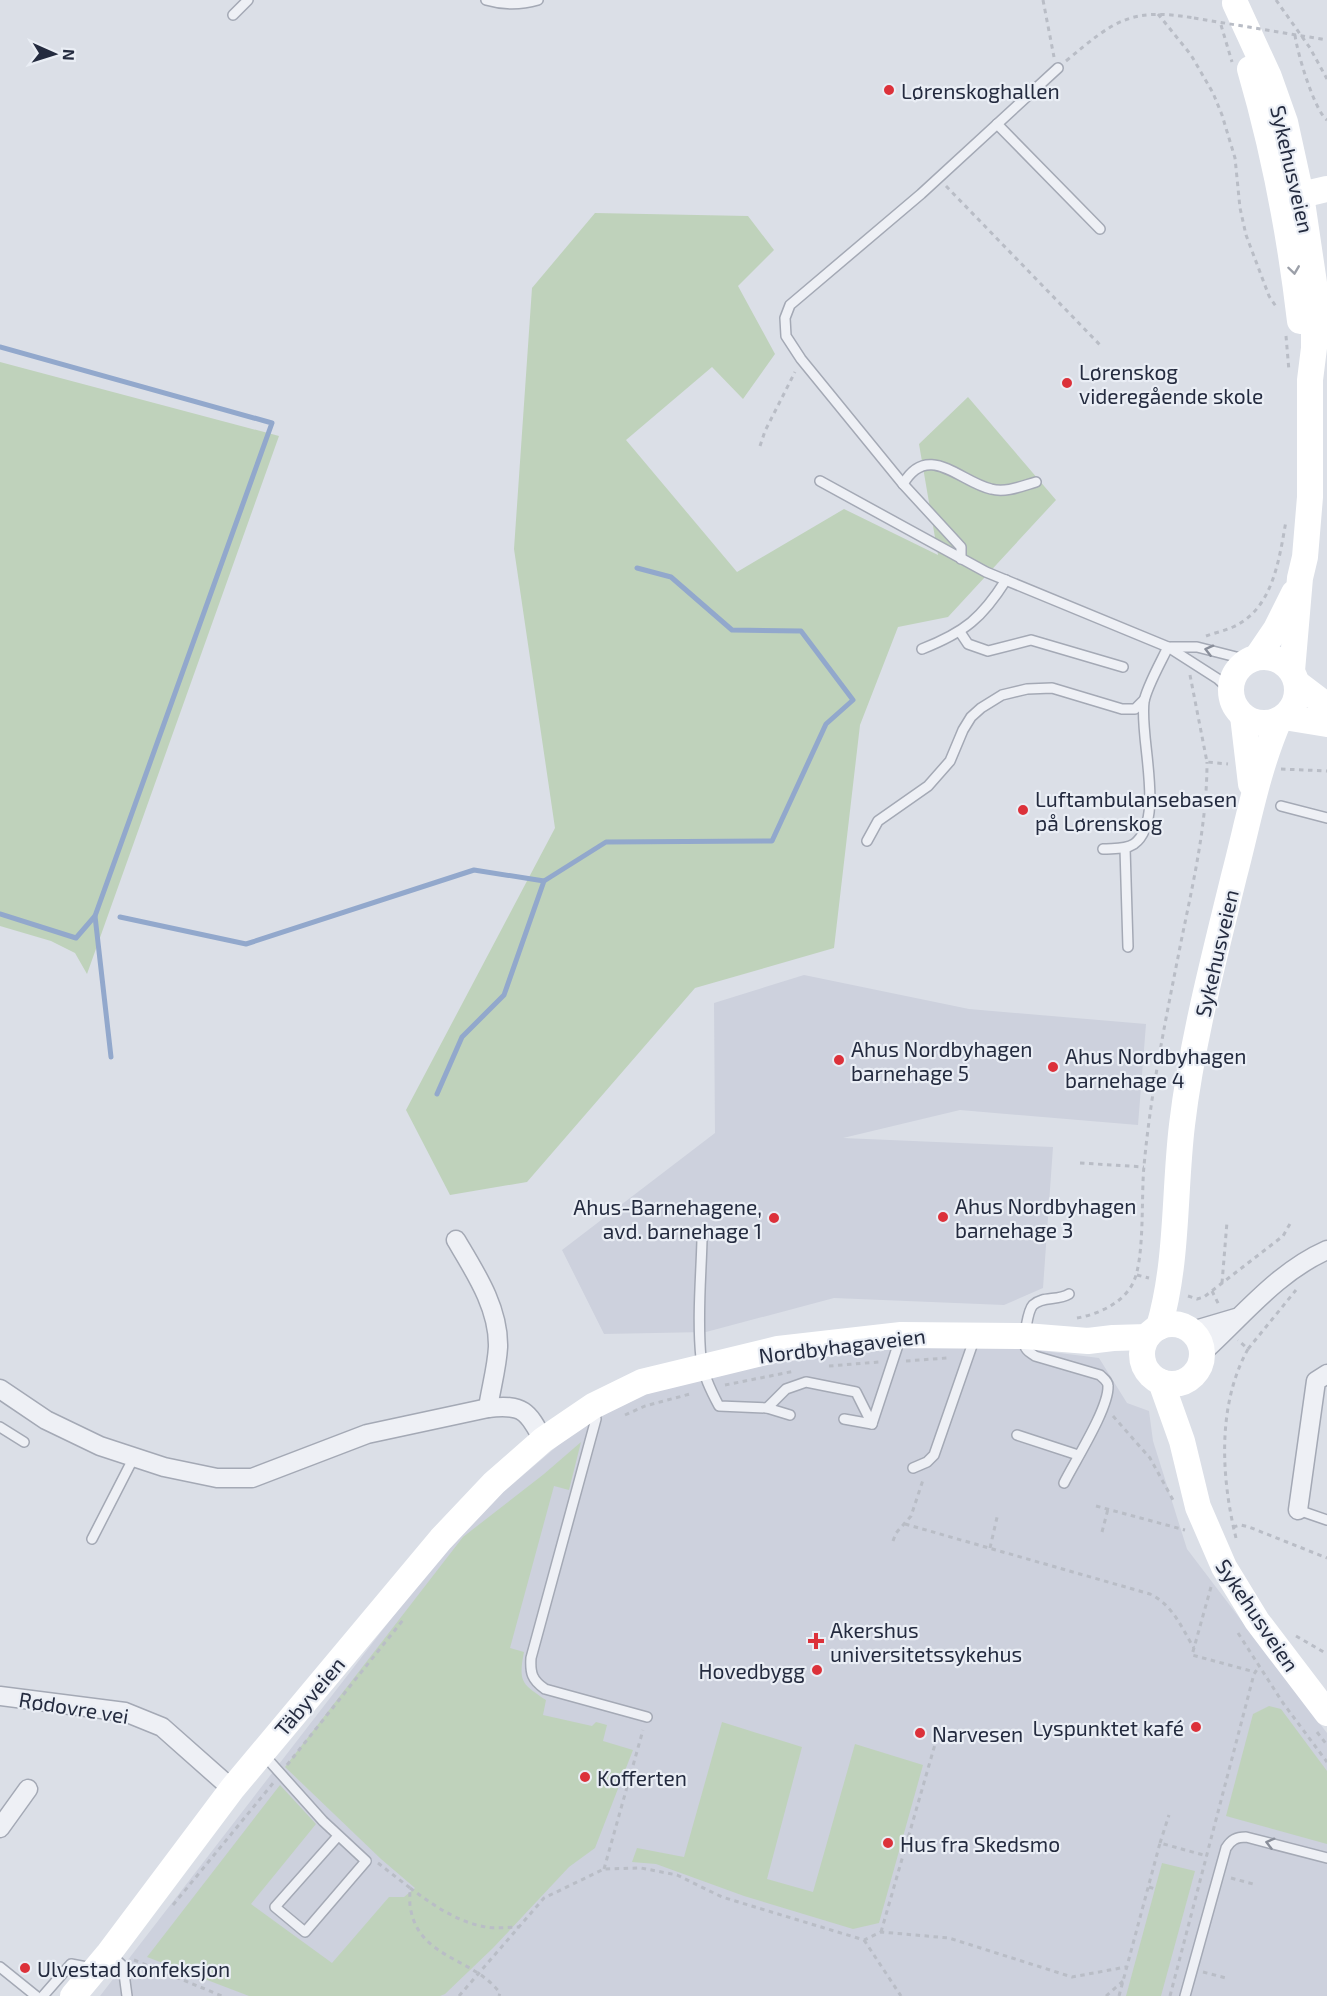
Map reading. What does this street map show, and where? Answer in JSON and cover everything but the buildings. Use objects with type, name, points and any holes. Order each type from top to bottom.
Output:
[{"type":"main road","name":"Sykehusveien","points":[[1230,8],[1257,50],[1280,105],[1304,208],[1296,284],[1302,349],[1299,377],[1310,497],[1305,557],[1300,578],[1283,617],[1252,659]]},
{"type":"main road","points":[[1304,208],[1327,189]]},
{"type":"main road","name":"Sykehusveien","points":[[1295,677],[1300,578]]},
{"type":"main road","points":[[1327,706],[1280,661],[1273,658],[1252,659],[1242,664],[1233,676],[1231,691],[1234,705],[1242,716],[1264,724],[1282,719],[1327,724]]},
{"type":"main road","points":[[1282,719],[1296,699],[1295,677]]},
{"type":"main road","name":"Sykehusveien","points":[[1242,716],[1252,794]]},
{"type":"main road","name":"Sykehusveien","points":[[1150,1342],[1172,1258],[1186,1094],[1205,994],[1240,853],[1252,794],[1267,748],[1282,719]]},
{"type":"main road","name":"Sykehusveien","points":[[1172,1258],[1193,1337]]},
{"type":"main road","points":[[1172,1324],[1193,1337],[1200,1365],[1192,1376],[1174,1384],[1161,1382],[1149,1374],[1150,1342],[1172,1324]]},
{"type":"main road","name":"Nordbyhagaveien","points":[[572,1421],[593,1406],[642,1382],[706,1377],[778,1349],[901,1335],[1025,1336],[1088,1341],[1113,1338],[1150,1342]]},
{"type":"main road","name":"Sykehusveien","points":[[1182,1442],[1187,1380]]},
{"type":"main road","name":"Sykehusveien","points":[[1161,1382],[1182,1442],[1198,1507],[1224,1567],[1257,1621],[1327,1713]]},
{"type":"main road","name":"Täbyveien","points":[[73,1996],[109,1963],[231,1789],[441,1539],[494,1482],[543,1440],[572,1421]]},
{"type":"street","points":[[456,1240],[478,1278],[495,1319],[498,1348],[488,1408]]},
{"type":"street","points":[[1193,1337],[1231,1315],[1293,1270],[1327,1250]]},
{"type":"street","points":[[1298,1510],[1316,1380],[1327,1374]]},
{"type":"street","points":[[0,1389],[46,1420],[100,1446],[164,1467],[217,1478],[252,1478],[367,1434],[504,1406],[523,1410],[534,1423],[543,1440]]},
{"type":"street","name":"Rødovre vei","points":[[0,1696],[125,1712],[162,1727],[231,1789]]},
{"type":"street","points":[[0,1828],[28,1789]]},
{"type":"lane","points":[[233,15],[248,0]]},
{"type":"lane","points":[[486,0],[507,4],[538,0]]},
{"type":"lane","points":[[961,559],[961,547],[903,484],[801,359],[786,336],[785,318],[790,305],[938,178],[1058,68]]},
{"type":"lane","points":[[998,124],[1100,229]]},
{"type":"lane","points":[[903,484],[915,468],[922,465],[936,465],[952,470],[993,490],[1010,489],[1036,482]]},
{"type":"lane","points":[[820,482],[961,559],[1168,647],[1218,679],[1231,691]]},
{"type":"lane","points":[[922,649],[960,632],[989,607],[1006,580]]},
{"type":"lane","points":[[960,632],[968,644],[988,651],[1032,640],[1123,667]]},
{"type":"lane","points":[[1168,647],[1197,647],[1252,659]]},
{"type":"lane","points":[[867,841],[878,821],[928,786],[950,761],[963,730],[971,717],[981,708],[1002,695],[1027,689],[1052,688],[1122,709],[1135,709],[1144,700],[1168,647]]},
{"type":"lane","points":[[1103,849],[1125,848],[1133,845],[1143,835],[1149,819],[1149,780],[1144,743],[1144,700]]},
{"type":"lane","points":[[1281,806],[1327,818]]},
{"type":"lane","points":[[1125,848],[1128,947]]},
{"type":"lane","points":[[702,1240],[701,1358],[706,1377],[719,1406],[767,1408],[790,1414]]},
{"type":"lane","points":[[1064,1483],[1103,1407],[1108,1382],[1101,1375],[1035,1356],[1024,1345],[1029,1312],[1033,1305],[1042,1300],[1059,1298],[1068,1294]]},
{"type":"lane","points":[[872,1424],[901,1335]]},
{"type":"lane","points":[[913,1468],[927,1462],[933,1455],[975,1335]]},
{"type":"lane","points":[[767,1408],[786,1389],[806,1382],[856,1392],[872,1424]]},
{"type":"lane","points":[[593,1406],[596,1419],[531,1658],[530,1672],[535,1682],[545,1689],[647,1717]]},
{"type":"lane","points":[[844,1419],[872,1424]]},
{"type":"lane","points":[[0,1427],[24,1442]]},
{"type":"lane","points":[[1017,1435],[1078,1455]]},
{"type":"lane","points":[[92,1539],[134,1457]]},
{"type":"lane","points":[[1298,1510],[1327,1521]]},
{"type":"lane","points":[[262,1752],[338,1836],[366,1860],[305,1932],[275,1907],[338,1836]]},
{"type":"lane","points":[[1185,1996],[1226,1848],[1230,1843],[1239,1837],[1246,1837],[1327,1857]]},
{"type":"lane","points":[[43,1996],[71,1964],[109,1963],[127,1996]]},
{"type":"lane","points":[[0,1967],[36,1996]]},
{"type":"path","points":[[1043,0],[1058,68],[1095,37],[1119,22],[1137,15],[1158,14],[1194,18],[1327,40]]},
{"type":"path","points":[[1276,0],[1310,48],[1327,79]]},
{"type":"path","points":[[1230,8],[1234,70]]},
{"type":"path","points":[[1158,14],[1185,47],[1203,74],[1222,114],[1235,158],[1240,208],[1246,235],[1269,296],[1281,312],[1281,304]]},
{"type":"path","points":[[1294,34],[1313,96],[1327,120]]},
{"type":"path","points":[[938,178],[1101,346]]},
{"type":"path","points":[[1286,332],[1299,377]]},
{"type":"path","points":[[759,446],[801,359]]},
{"type":"path","points":[[1202,639],[1239,624],[1262,602],[1272,581],[1286,519]]},
{"type":"path","points":[[1076,1318],[1095,1313],[1117,1301],[1127,1293],[1137,1275],[1144,1167],[1166,1024],[1201,848],[1207,798],[1207,762],[1191,685],[1190,669]]},
{"type":"path","points":[[1207,762],[1236,765]]},
{"type":"path","points":[[1274,768],[1327,771]]},
{"type":"path","points":[[1080,1163],[1144,1167]]},
{"type":"path","points":[[1222,1283],[1227,1222]]},
{"type":"path","points":[[1188,1296],[1201,1298],[1212,1291],[1284,1236],[1291,1222]]},
{"type":"path","points":[[1239,1546],[1229,1507],[1225,1469],[1227,1422],[1235,1373],[1248,1348],[1298,1289]]},
{"type":"path","points":[[1212,1291],[1231,1315]]},
{"type":"path","points":[[1236,1337],[1248,1348]]},
{"type":"path","points":[[824,1366],[947,1358]]},
{"type":"path","points":[[624,1416],[706,1377],[801,1370]]},
{"type":"path","points":[[893,1541],[896,1533],[911,1516],[923,1480]]},
{"type":"path","points":[[1096,1506],[1186,1530]]},
{"type":"path","points":[[1102,1532],[1108,1509]]},
{"type":"path","points":[[990,1548],[998,1513]]},
{"type":"path","points":[[905,1524],[1150,1594],[1166,1603],[1194,1648]]},
{"type":"path","points":[[1233,1527],[1241,1525],[1250,1527],[1327,1558]]},
{"type":"path","points":[[1212,1585],[1192,1655],[1255,1672]]},
{"type":"path","points":[[167,1912],[281,1774],[404,1618]]},
{"type":"path","points":[[1292,1633],[1327,1654]]},
{"type":"path","points":[[1170,1996],[1255,1672],[1259,1667]]},
{"type":"path","points":[[604,1869],[647,1717]]},
{"type":"path","points":[[881,1932],[940,1726]]},
{"type":"path","points":[[1119,1996],[1169,1815]]},
{"type":"path","points":[[1161,1843],[1207,1856]]},
{"type":"path","points":[[366,1860],[379,1863],[438,1908],[469,1924],[488,1928],[519,1927]]},
{"type":"path","points":[[459,1996],[544,1898],[604,1869],[641,1868],[677,1875],[722,1897],[864,1940],[902,1996]]},
{"type":"path","points":[[1149,1887],[1155,1889]]},
{"type":"path","points":[[410,1888],[411,1911],[419,1932],[427,1943],[479,1973],[492,1983],[500,1993],[499,1996]]},
{"type":"path","points":[[864,1940],[881,1932],[949,1938],[1072,1977],[1126,1967]]},
{"type":"path","points":[[109,1963],[129,1959],[222,1996]]},
{"type":"path","points":[[1106,1996],[1123,1981]]},
{"type":"shaded area","points":[[804,975],[969,1009],[1146,1024],[1138,1125],[960,1110],[843,1138],[1053,1147],[1043,1288],[1004,1305],[834,1298],[706,1332],[604,1334],[562,1250],[715,1133],[714,1003]]},
{"type":"shaded area","name":"Akershus universitetssykehus","points":[[981,1343],[1099,1358],[1127,1403],[1149,1411],[1153,1441],[1187,1549],[1327,1733],[1327,1996],[100,1996],[462,1527],[602,1408],[779,1353]]},
{"type":"green space","points":[[595,213],[748,216],[774,250],[738,286],[775,354],[743,399],[712,367],[626,440],[737,572],[844,509],[938,555],[919,444],[968,397],[1056,500],[948,617],[898,627],[860,725],[834,948],[695,988],[527,1182],[450,1195],[406,1110],[555,828],[514,549],[532,288]]},
{"type":"green space","points":[[0,362],[279,436],[87,974],[75,953],[51,941],[0,926]]},
{"type":"green space","points":[[581,1442],[569,1490],[554,1486],[510,1648],[524,1652],[522,1676],[527,1686],[546,1700],[543,1715],[592,1726],[596,1722],[607,1725],[603,1741],[633,1750],[595,1848],[569,1867],[493,1948],[445,1994],[440,1996],[249,1996],[147,1957],[280,1785],[316,1824],[251,1904],[332,1963],[389,1897],[404,1897],[415,1888],[381,1859],[285,1767],[463,1537]]},
{"type":"green space","points":[[1269,1706],[1281,1709],[1327,1771],[1327,1844],[1226,1816],[1253,1714]]},
{"type":"green space","points":[[722,1722],[802,1747],[767,1879],[813,1892],[855,1744],[923,1765],[879,1923],[853,1929],[744,1896],[656,1864],[632,1862],[637,1848],[684,1857]]},
{"type":"green space","points":[[1162,1863],[1195,1871],[1161,1996],[1126,1996]]},
{"type":"waterway","points":[[0,347],[272,423],[95,916],[76,938],[0,914]]},
{"type":"waterway","points":[[120,917],[246,944],[474,870],[544,881],[606,842],[772,841],[826,724],[853,700],[801,631],[732,630],[671,577],[637,568]]},
{"type":"waterway","points":[[437,1094],[462,1037],[504,995],[544,881]]},
{"type":"waterway","points":[[95,916],[111,1057]]},
{"type":"place","name":"Lørenskoghallen","points":[[889,90]]},
{"type":"place","name":"Lørenskog videregående skole","points":[[1067,383]]},
{"type":"place","name":"Luftambulansebasen på Lørenskog","points":[[1023,810]]},
{"type":"place","name":"Ahus Nordbyhagen barnehage 5","points":[[839,1060]]},
{"type":"place","name":"Ahus Nordbyhagen barnehage 4","points":[[1053,1067]]},
{"type":"place","name":"Ahus Nordbyhagen barnehage 3","points":[[943,1217]]},
{"type":"place","name":"Ahus-Barnehagene, avd. barnehage 1","points":[[774,1218]]},
{"type":"place","name":"Akershus universitetssykehus","points":[[816,1641]]},
{"type":"place","name":"Hovedbygg","points":[[817,1670]]},
{"type":"place","name":"Lyspunktet kafé","points":[[1196,1727]]},
{"type":"place","name":"Narvesen","points":[[920,1733]]},
{"type":"place","name":"Kofferten","points":[[585,1777]]},
{"type":"place","name":"Hus fra Skedsmo","points":[[888,1843]]},
{"type":"place","name":"Ulvestad konfeksjon","points":[[25,1968]]}]
